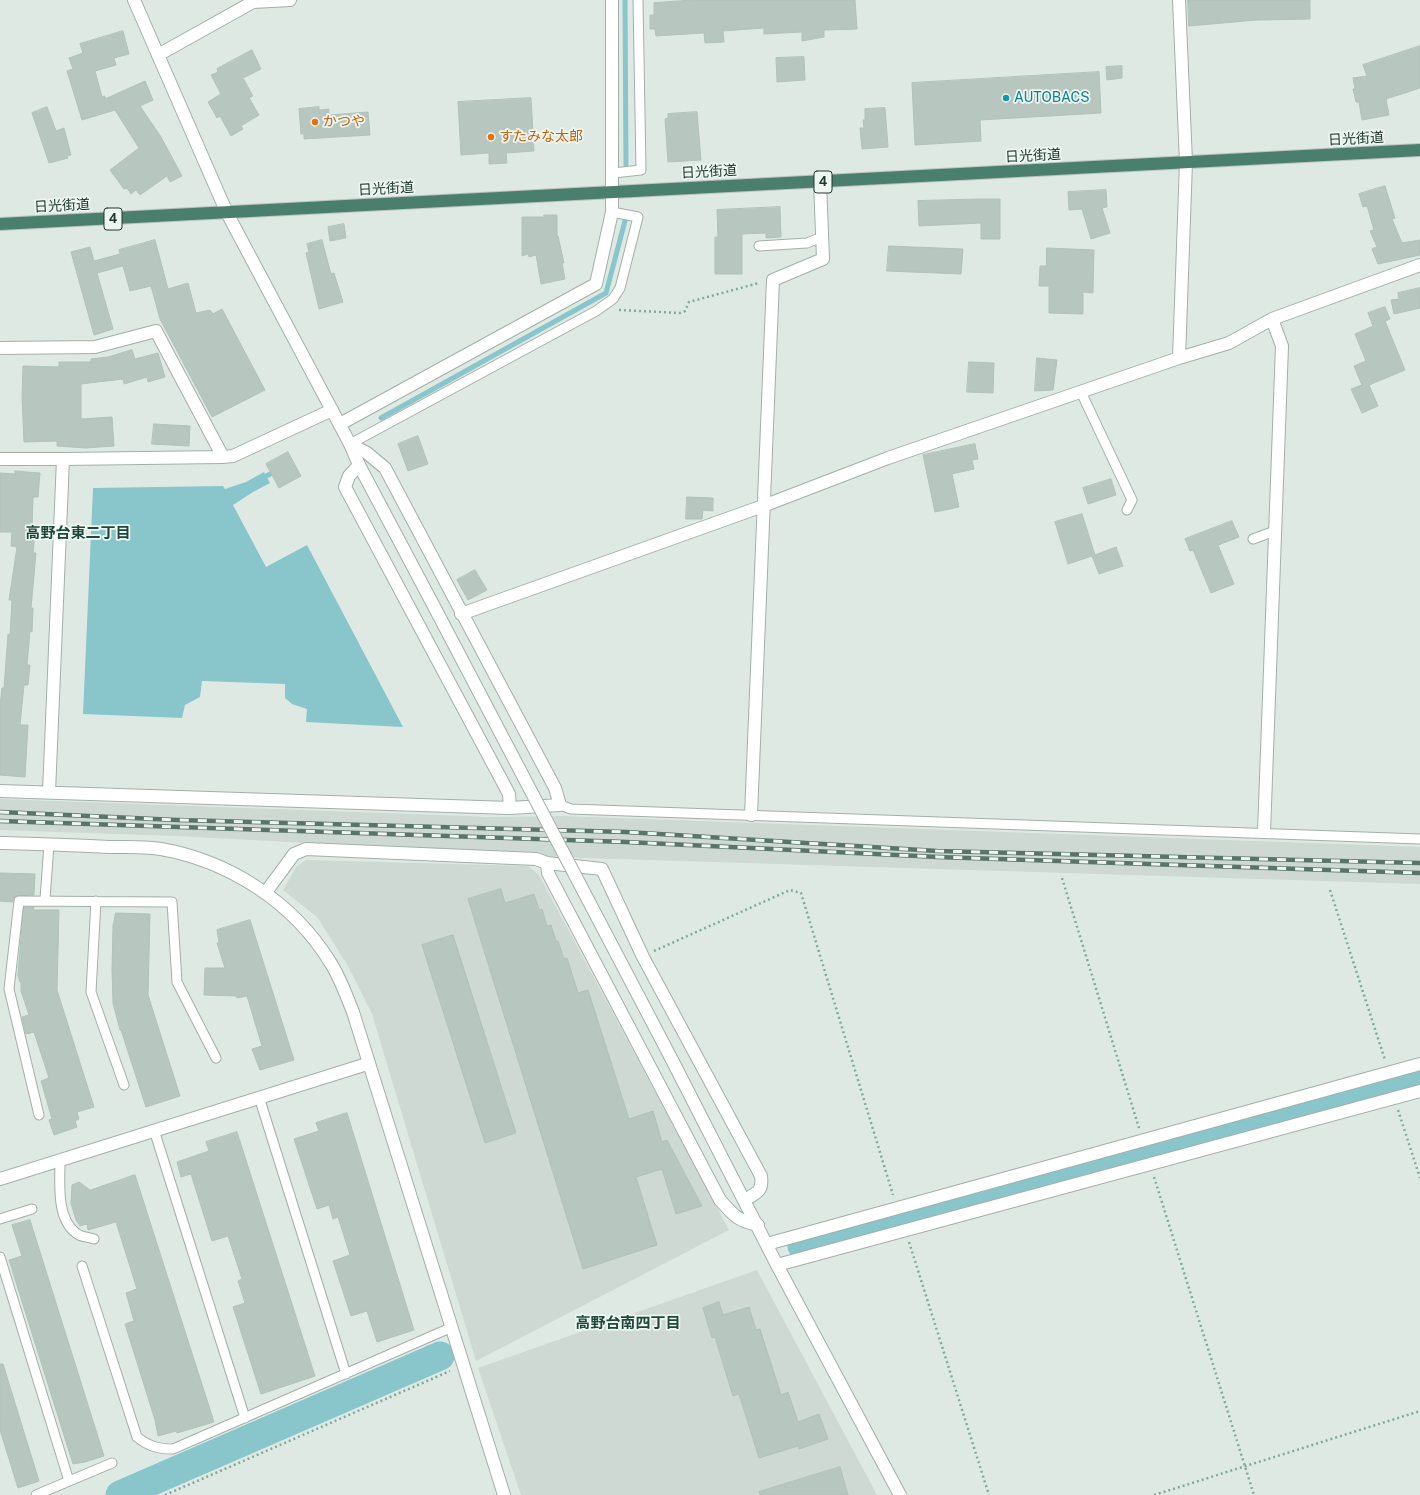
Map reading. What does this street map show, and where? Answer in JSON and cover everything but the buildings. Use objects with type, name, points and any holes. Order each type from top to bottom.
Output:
[{"type":"highway","name":"日光街道","points":[[0,224],[1420,150]]},
{"type":"street","points":[[134,0],[227,213],[340,424],[359,465],[670,1056],[758,1225],[777,1265],[900,1495]]},
{"type":"street","points":[[158,55],[253,2],[290,0]]},
{"type":"street","points":[[340,424],[596,284],[612,212],[612,0]]},
{"type":"street","points":[[1179,0],[1186,162],[1179,358]]},
{"type":"street","points":[[751,815],[773,280],[823,259],[820,182]]},
{"type":"street","points":[[461,614],[763,506],[888,458],[1179,358],[1229,343],[1272,318],[1420,265]]},
{"type":"street","points":[[1264,832],[1282,346],[1272,318]]},
{"type":"street","points":[[0,348],[95,347],[156,331],[222,456]]},
{"type":"street","points":[[0,458],[63,459],[233,456],[332,410]]},
{"type":"street","points":[[0,790],[510,808],[560,805],[555,788],[461,614],[385,468],[367,453],[350,444]]},
{"type":"street","points":[[49,792],[63,459]]},
{"type":"street","points":[[359,465],[349,476],[345,487],[509,794],[510,808]]},
{"type":"street","points":[[0,843],[159,848],[194,856],[221,867],[266,892],[295,919],[330,961],[342,984],[353,1012],[450,1328],[504,1495]]},
{"type":"street","points":[[266,892],[294,854],[306,849],[536,859],[547,863],[602,869],[643,957],[761,1176],[762,1184],[760,1190],[745,1200]]},
{"type":"street","points":[[547,863],[548,873],[720,1200],[733,1216],[744,1223],[758,1225]]},
{"type":"street","points":[[0,1179],[368,1064]]},
{"type":"street","points":[[767,1244],[1142,1139],[1420,1064]]},
{"type":"street","points":[[777,1265],[1420,1091]]},
{"type":"lane","points":[[612,173],[641,170],[638,0]]},
{"type":"lane","points":[[350,444],[601,307],[613,299],[620,288],[638,217],[612,212]]},
{"type":"lane","points":[[759,246],[807,242],[822,237]]},
{"type":"lane","points":[[1081,392],[1132,500],[1127,510]]},
{"type":"lane","points":[[1253,539],[1275,531]]},
{"type":"lane","points":[[560,805],[571,809],[1264,832],[1420,839]]},
{"type":"lane","points":[[45,900],[49,844]]},
{"type":"lane","points":[[39,1116],[9,990],[19,900],[172,902],[177,982],[216,1058]]},
{"type":"lane","points":[[96,901],[91,992],[124,1085]]},
{"type":"lane","points":[[258,1098],[346,1374]]},
{"type":"lane","points":[[154,1130],[245,1418]]},
{"type":"lane","points":[[60,1160],[61,1198],[66,1223],[77,1234],[94,1238]]},
{"type":"lane","points":[[0,1219],[32,1209]]},
{"type":"lane","points":[[0,1257],[69,1481]]},
{"type":"lane","points":[[82,1266],[136,1437],[147,1445],[160,1449],[173,1449],[450,1328]]},
{"type":"lane","points":[[36,1495],[112,1463]]},
{"type":"path","points":[[601,307],[613,310],[680,313],[685,311],[689,302],[773,280]]},
{"type":"path","points":[[1062,878],[1142,1139]]},
{"type":"path","points":[[643,957],[790,890],[801,893],[897,1208]]},
{"type":"path","points":[[1330,890],[1388,1073]]},
{"type":"path","points":[[1394,1098],[1420,1178]]},
{"type":"path","points":[[1150,1164],[1254,1495]]},
{"type":"path","points":[[905,1230],[989,1495]]},
{"type":"path","points":[[165,1495],[450,1371]]},
{"type":"path","points":[[1154,1495],[1420,1412]]},
{"type":"shaded area","points":[[0,799],[493,817],[562,816],[1420,847],[1420,884],[584,858],[177,836],[0,830]]},
{"type":"shaded area","points":[[306,860],[528,866],[539,875],[729,1230],[476,1361],[372,1014],[347,964],[317,917],[283,890],[297,866]]},
{"type":"shaded area","points":[[757,1270],[877,1495],[521,1495],[478,1368]]},
{"type":"water","points":[[264,472],[270,483],[233,505],[266,567],[307,545],[403,727],[306,722],[307,709],[292,704],[285,698],[285,684],[202,681],[200,697],[185,705],[182,718],[83,714],[93,488],[223,486],[225,489],[246,482]]},
{"type":"waterway","points":[[625,0],[626,166]]},
{"type":"waterway","points":[[381,418],[606,293],[626,217]]},
{"type":"waterway","points":[[261,479],[272,473]]},
{"type":"waterway","points":[[802,1246],[1420,1075]]},
{"type":"waterway","points":[[120,1495],[440,1356]]},
{"type":"railway","points":[[0,812],[177,820],[626,832],[937,851],[1420,863]]},
{"type":"railway","points":[[0,821],[626,842],[938,857],[1420,873]]},
{"type":"place","name":"AUTOBACS","points":[[1006,98]]},
{"type":"place","name":"かつや","points":[[315,122]]},
{"type":"place","name":"すたみな太郎","points":[[491,137]]},
{"type":"district","name":"高野台東二丁目","points":[[78,533]]},
{"type":"district","name":"高野台南四丁目","points":[[628,1323]]}]
